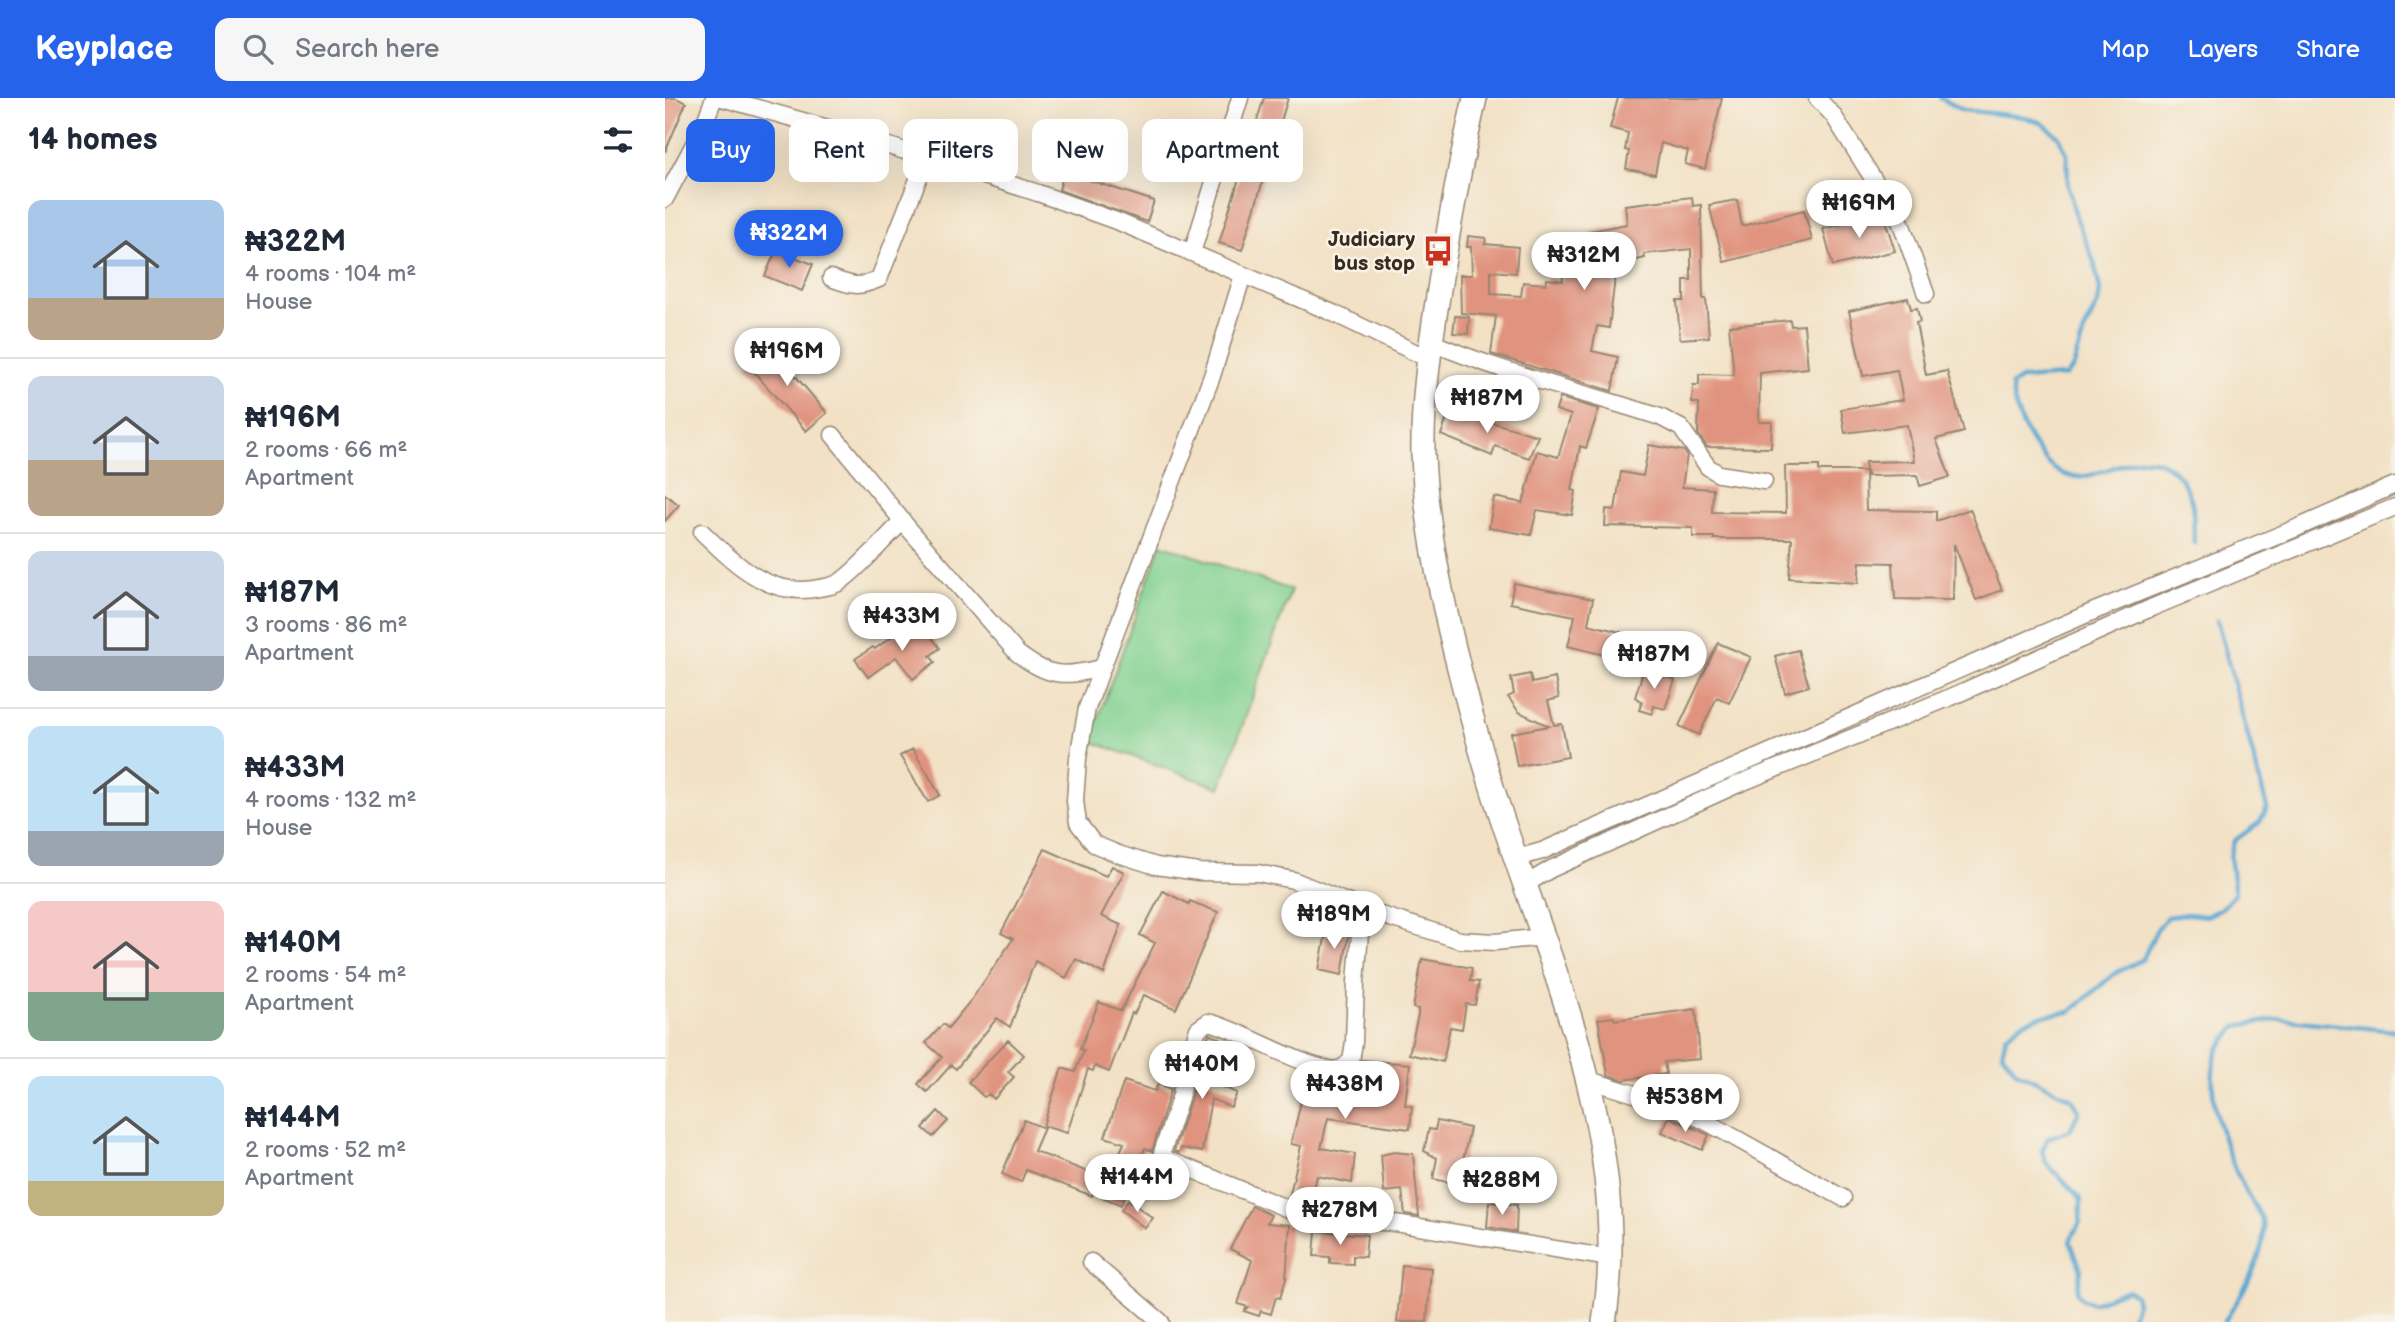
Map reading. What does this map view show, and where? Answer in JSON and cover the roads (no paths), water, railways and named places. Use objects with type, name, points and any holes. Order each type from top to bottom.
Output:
[{"type":"main road","points":[[1475,98],[1448,231],[1430,350],[1423,453],[1439,573],[1455,650],[1499,809],[1544,937],[1589,1080],[1601,1133],[1607,1186],[1610,1258],[1604,1322]]},
{"type":"street","points":[[665,199],[703,127],[714,98]]},
{"type":"street","points":[[722,98],[903,152]]},
{"type":"street","points":[[1192,253],[1240,98]]},
{"type":"street","points":[[1817,98],[1833,115],[1901,223],[1927,294]]},
{"type":"street","points":[[831,278],[862,286],[879,279],[917,182]]},
{"type":"street","points":[[1002,182],[1119,222],[1333,313],[1430,350],[1473,360],[1660,416],[1681,428],[1708,467],[1719,474],[1764,481]]},
{"type":"street","points":[[1243,275],[1212,376],[1087,708],[1078,758],[1075,801],[1078,823],[1094,844],[1118,855],[1156,866],[1199,872],[1258,873],[1293,880],[1362,908],[1460,940],[1495,942],[1544,937]]},
{"type":"street","points":[[833,435],[902,521],[1017,653],[1036,668],[1072,675],[1102,668]]},
{"type":"street","points":[[1517,858],[1542,850],[2080,617],[2395,485]]},
{"type":"street","points":[[1527,884],[1551,869],[1736,785],[1951,697],[2151,608],[2395,507]]},
{"type":"street","points":[[702,532],[734,563],[761,580],[791,591],[806,591],[838,584],[902,521]]},
{"type":"street","points":[[1362,908],[1356,982],[1355,1042],[1351,1061],[1341,1069],[1322,1068],[1297,1060],[1236,1030],[1208,1022],[1198,1029],[1162,1153],[1166,1158],[1303,1215],[1407,1225],[1610,1258]]},
{"type":"street","points":[[1589,1080],[1664,1103],[1705,1121],[1843,1198]]},
{"type":"street","points":[[1091,1262],[1161,1322]]},
{"type":"waterway","points":[[1940,98],[1963,110],[2024,117],[2042,123],[2059,137],[2067,154],[2068,186],[2076,217],[2094,262],[2100,290],[2098,303],[2084,331],[2073,368],[2065,376],[2021,379],[2012,385],[2016,408],[2030,439],[2049,464],[2069,476],[2091,475],[2138,460],[2149,460],[2167,466],[2181,480],[2191,500],[2194,543]]},
{"type":"waterway","points":[[2130,1322],[2137,1303],[2135,1295],[2128,1290],[2093,1303],[2083,1299],[2077,1292],[2081,1270],[2070,1241],[2080,1222],[2081,1199],[2046,1163],[2042,1151],[2048,1138],[2070,1130],[2079,1111],[2071,1098],[2016,1071],[2002,1053],[2006,1036],[2022,1023],[2041,1016],[2070,1012],[2114,974],[2143,959],[2157,929],[2168,917],[2187,914],[2207,916],[2223,907],[2235,894],[2230,856],[2234,841],[2260,822],[2267,808],[2217,620]]},
{"type":"waterway","points":[[2224,1322],[2257,1261],[2263,1224],[2236,1172],[2218,1120],[2213,1084],[2213,1067],[2217,1052],[2237,1026],[2280,1019],[2395,1031]]},
{"type":"place","name":"Judiciary bus stop","points":[[1438,251]]}]
